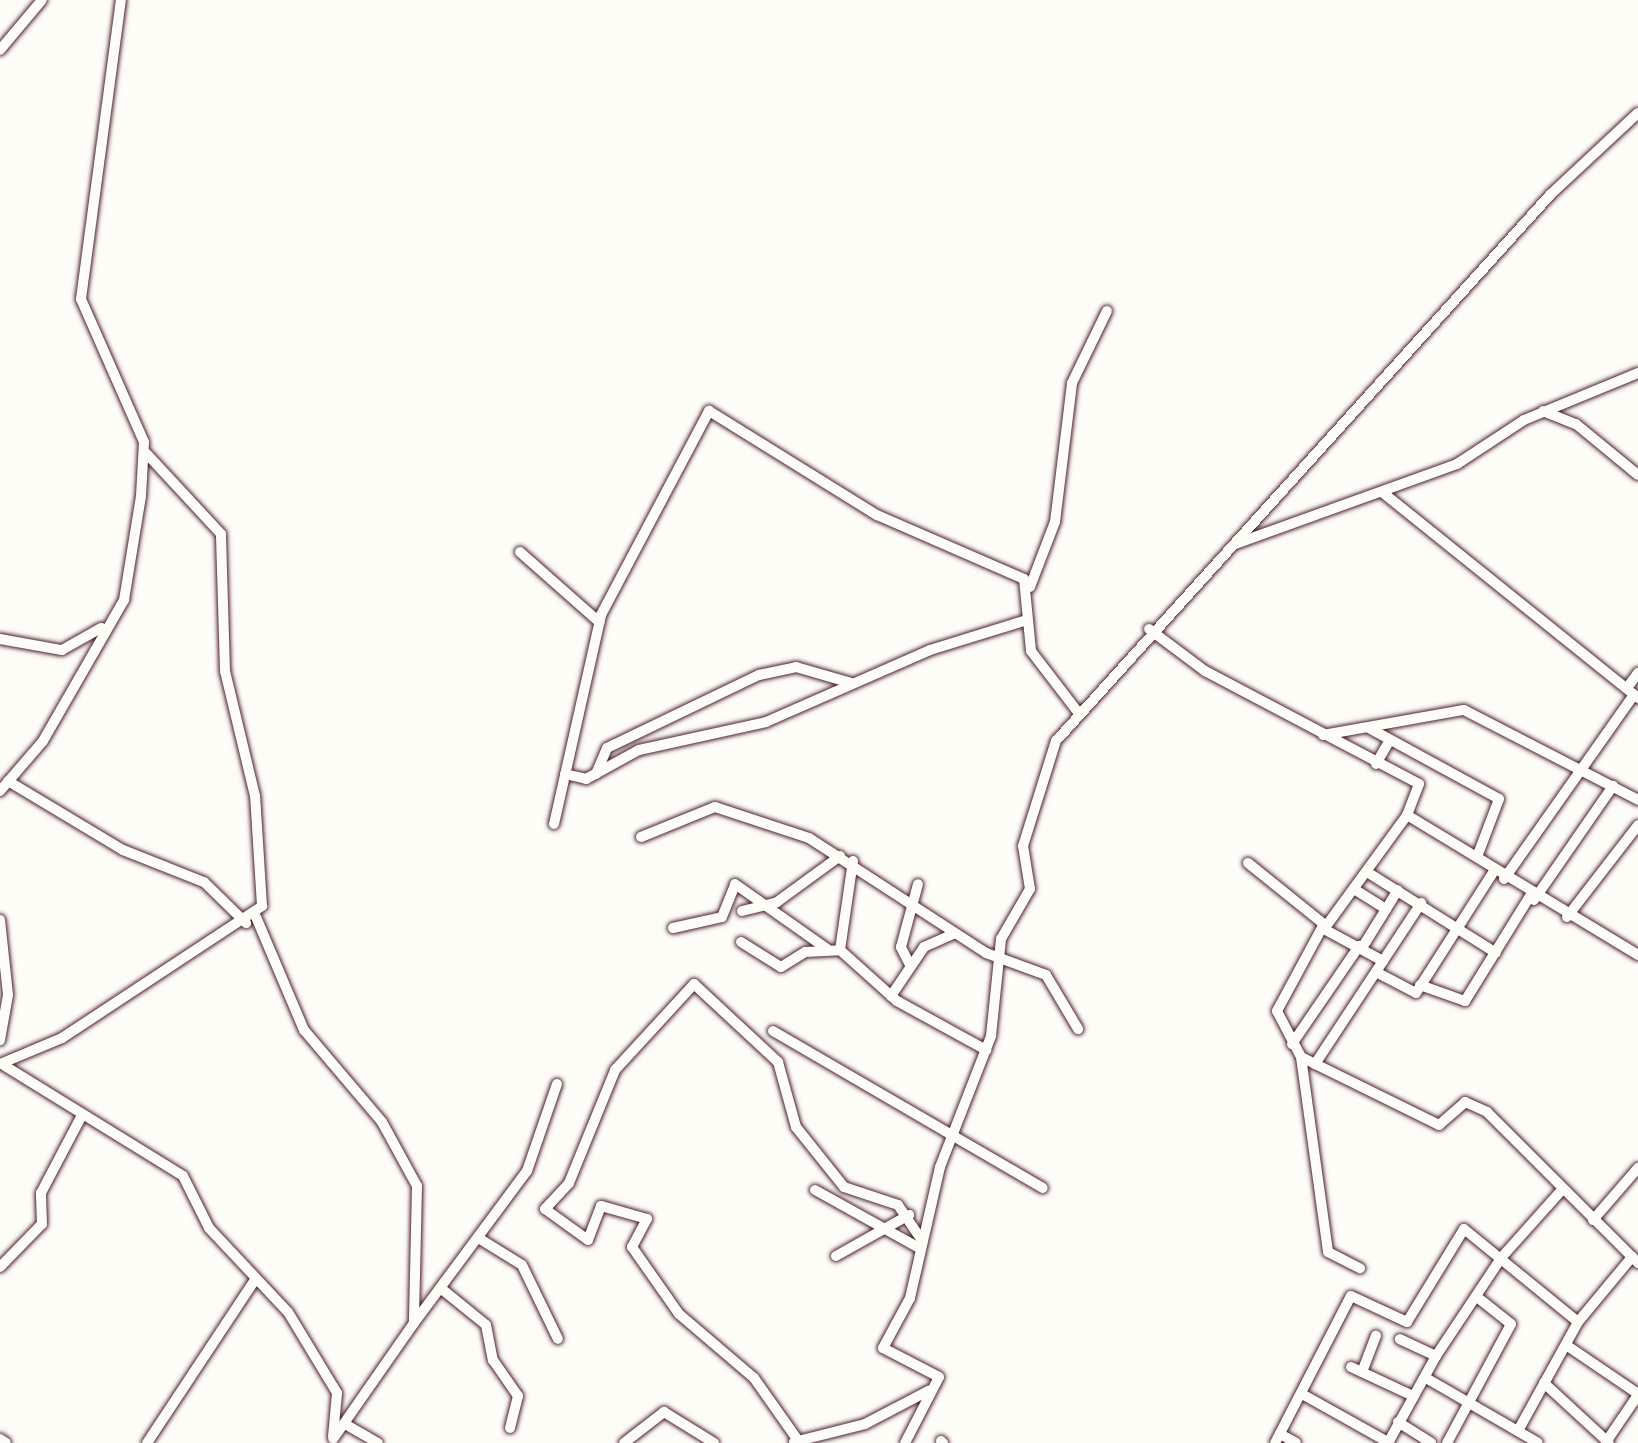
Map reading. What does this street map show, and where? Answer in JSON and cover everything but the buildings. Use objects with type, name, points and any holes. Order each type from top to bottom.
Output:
[{"type":"street","points":[[0,50],[42,0]]},
{"type":"street","points":[[120,0],[81,299],[145,452],[221,534],[225,671],[261,835],[251,920]]},
{"type":"street","points":[[905,1443],[939,1377],[883,1348],[910,1298],[920,1244],[951,1140],[986,1050],[1000,956],[1030,889],[1024,846],[1056,741],[1077,711],[1149,630],[1234,545],[1550,195],[1638,113]]},
{"type":"street","points":[[1077,711],[1038,666],[1028,620],[1030,587],[1055,522],[1072,383],[1107,312]]},
{"type":"street","points":[[1234,545],[1466,460],[1542,411],[1638,373]]},
{"type":"street","points":[[554,824],[599,622],[632,544],[709,411],[876,515],[1030,587]]},
{"type":"street","points":[[1542,411],[1576,424],[1638,475]]},
{"type":"street","points":[[0,791],[52,728],[124,600],[145,452]]},
{"type":"street","points":[[1382,492],[1633,694]]},
{"type":"street","points":[[520,552],[599,622]]},
{"type":"street","points":[[565,774],[596,774],[639,750],[766,722],[851,683],[1028,620]]},
{"type":"street","points":[[0,638],[62,650],[101,628]]},
{"type":"street","points":[[1149,630],[1323,736],[1420,784],[1407,816],[1324,929],[1277,1012],[1302,1057],[1439,1125],[1454,1105],[1474,1106],[1635,1260],[1578,1322],[1519,1429]]},
{"type":"street","points":[[596,774],[607,748],[759,675],[796,667],[851,683]]},
{"type":"street","points":[[1504,879],[1633,694],[1638,673]]},
{"type":"street","points":[[1323,736],[1464,710],[1638,800]]},
{"type":"street","points":[[1368,728],[1503,803],[1476,857]]},
{"type":"street","points":[[1376,764],[1390,740]]},
{"type":"street","points":[[8,781],[124,850],[204,882],[251,920],[304,1030],[411,1169],[414,1323]]},
{"type":"street","points":[[1420,985],[1461,1003],[1613,786]]},
{"type":"street","points":[[641,838],[714,808],[853,860],[957,932],[1046,976],[1078,1029]]},
{"type":"street","points":[[1407,816],[1476,857],[1532,898],[1638,955]]},
{"type":"street","points":[[1567,917],[1638,825]]},
{"type":"street","points":[[742,911],[763,906],[840,856]]},
{"type":"street","points":[[840,950],[853,860]]},
{"type":"street","points":[[1248,862],[1324,929],[1360,947],[1412,995],[1494,871]]},
{"type":"street","points":[[1367,872],[1458,924],[1496,953]]},
{"type":"street","points":[[673,928],[722,917],[735,884],[826,949]]},
{"type":"street","points":[[909,963],[901,947],[918,884]]},
{"type":"street","points":[[1354,889],[1386,909]]},
{"type":"street","points":[[1292,1044],[1398,890]]},
{"type":"street","points":[[1314,1064],[1421,904]]},
{"type":"street","points":[[0,920],[8,995],[0,1040]]},
{"type":"street","points":[[251,920],[2,1065],[80,1119],[183,1176],[209,1228],[288,1312],[338,1393],[333,1441]]},
{"type":"street","points":[[891,996],[909,963],[936,936],[957,932]]},
{"type":"street","points":[[741,942],[781,966],[826,949],[840,950],[891,996],[986,1050]]},
{"type":"street","points":[[920,1244],[908,1215],[844,1188],[796,1127],[778,1062],[694,984],[614,1070],[569,1183],[546,1210],[588,1240],[601,1206],[646,1219],[632,1247],[679,1314],[754,1378],[795,1441],[864,1424],[936,1385]]},
{"type":"street","points":[[772,1032],[951,1140],[1043,1188]]},
{"type":"street","points":[[1302,1057],[1328,1252],[1360,1268]]},
{"type":"street","points":[[333,1441],[414,1323],[443,1290],[528,1171],[557,1084]]},
{"type":"street","points":[[0,1267],[42,1224],[40,1193],[80,1119]]},
{"type":"street","points":[[1593,1220],[1638,1168]]},
{"type":"street","points":[[815,1190],[882,1228],[920,1244]]},
{"type":"street","points":[[1302,1394],[1388,1443],[1436,1356],[1501,1258],[1561,1191]]},
{"type":"street","points":[[836,1256],[908,1215]]},
{"type":"street","points":[[1296,1443],[1277,1439],[1351,1296],[1406,1322],[1464,1229],[1578,1322]]},
{"type":"street","points":[[480,1239],[522,1265],[558,1339]]},
{"type":"street","points":[[147,1443],[255,1280]]},
{"type":"street","points":[[443,1290],[486,1325],[493,1360],[518,1396],[510,1428]]},
{"type":"street","points":[[1447,1443],[1511,1324],[1477,1297]]},
{"type":"street","points":[[1376,1336],[1356,1370],[1413,1396]]},
{"type":"street","points":[[1400,1338],[1436,1356]]},
{"type":"street","points":[[1544,1384],[1607,1442],[1638,1394],[1566,1345]]},
{"type":"street","points":[[1426,1378],[1471,1400],[1538,1443]]},
{"type":"street","points":[[624,1443],[637,1439],[664,1412],[714,1443]]},
{"type":"street","points":[[1398,1422],[1431,1443]]},
{"type":"street","points":[[346,1424],[378,1443]]},
{"type":"street","points":[[0,1438],[6,1443]]}]
